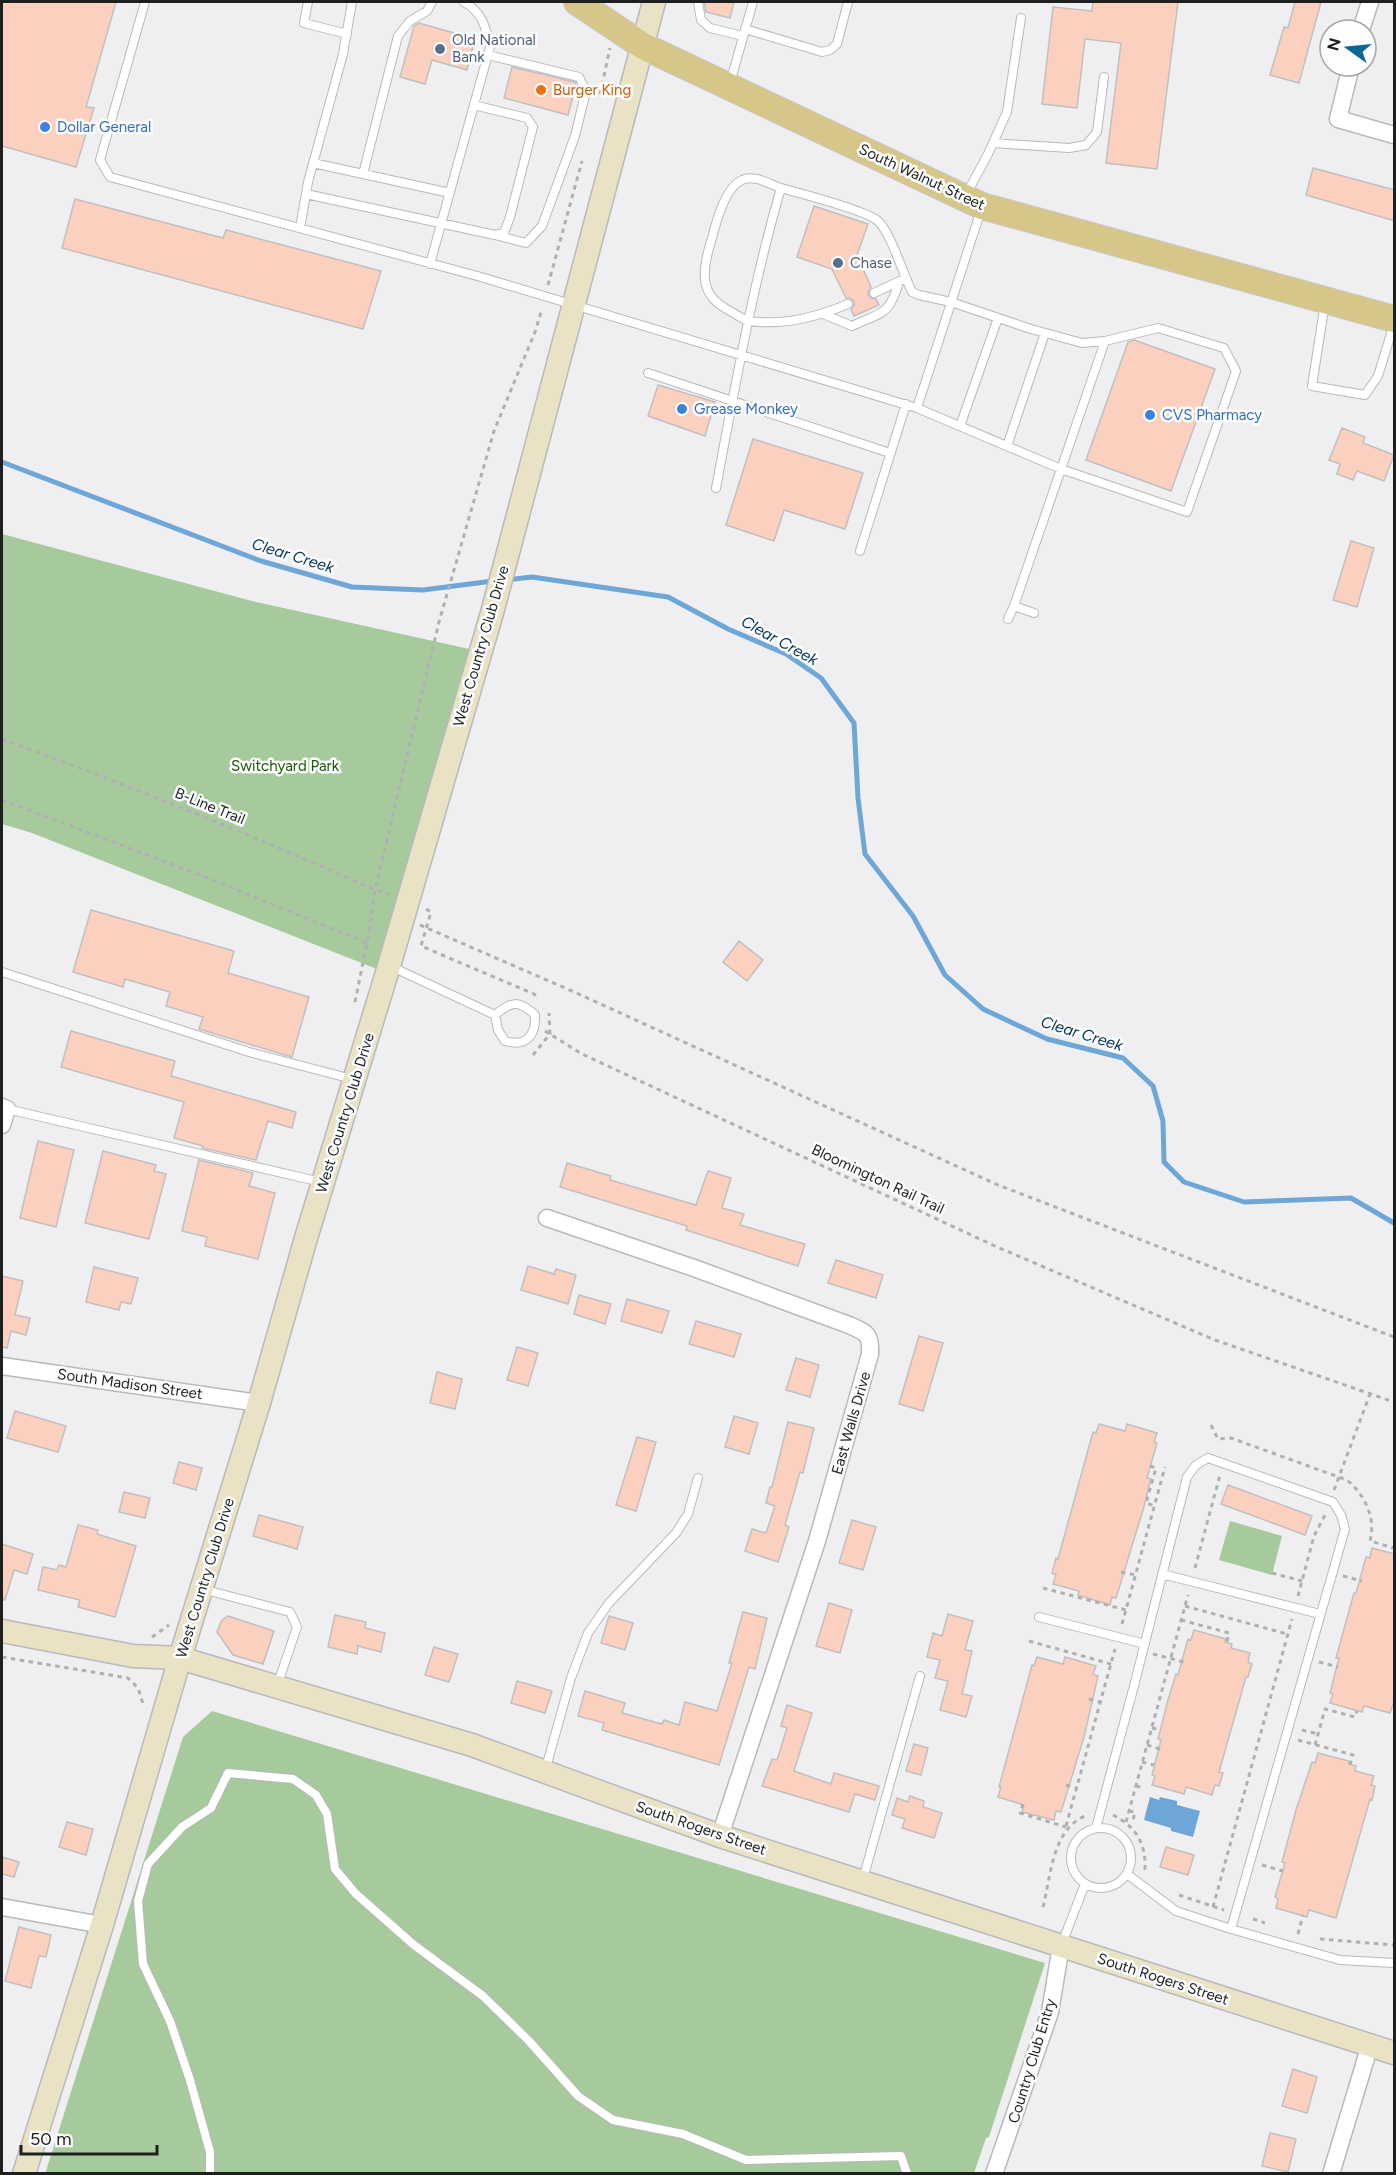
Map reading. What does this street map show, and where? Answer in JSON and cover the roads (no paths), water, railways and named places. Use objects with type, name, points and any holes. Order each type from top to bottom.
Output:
[{"type":"main road","name":"South Walnut Street","points":[[578,2],[643,46],[973,202],[1395,322]]},
{"type":"main road","name":"West Country Club Drive","points":[[24,2174],[102,1925],[180,1658],[259,1403],[492,613],[654,2]]},
{"type":"main road","name":"South Rogers Street","points":[[2,1631],[133,1656],[180,1658],[472,1745],[720,1836],[1395,2053]]},
{"type":"street","points":[[1365,18],[1370,2]]},
{"type":"street","points":[[1348,78],[1338,119],[1395,135]]},
{"type":"street","name":"East Walls Drive","points":[[547,1218],[694,1268],[849,1325],[868,1335],[871,1341],[870,1354],[817,1541],[720,1836]]},
{"type":"street","name":"South Madison Street","points":[[2,1366],[259,1403]]},
{"type":"street","points":[[2,1907],[102,1925]]},
{"type":"street","name":"Country Club Entry","points":[[994,2174],[1050,2012],[1061,1946]]},
{"type":"street","points":[[1331,2174],[1370,2045]]},
{"type":"lane","points":[[145,2],[100,160],[110,177],[430,264],[906,404],[1061,469],[1187,512],[1236,371],[1224,348],[1158,328],[1105,341],[1082,343],[951,302],[919,295],[912,292],[902,281],[886,233],[877,220],[757,179],[739,180],[730,191],[718,216],[704,271],[705,283],[711,297],[719,305],[748,321],[797,321],[848,304]]},
{"type":"lane","points":[[308,2],[304,23],[347,33]]},
{"type":"lane","points":[[300,228],[313,163],[343,54],[352,2]]},
{"type":"lane","points":[[363,174],[398,36],[410,21],[427,11],[432,2]]},
{"type":"lane","points":[[430,264],[490,47],[485,24],[475,8],[464,2]]},
{"type":"lane","points":[[698,2],[701,20],[710,28],[744,32],[822,52],[830,50],[837,44],[848,2]]},
{"type":"lane","points":[[729,86],[753,2]]},
{"type":"lane","points":[[917,408],[951,302],[973,202],[993,143],[1007,112],[1021,18]]},
{"type":"lane","points":[[306,194],[526,243],[542,226],[575,136],[586,91],[579,77],[488,54]]},
{"type":"lane","points":[[993,143],[1070,148],[1086,144],[1097,132],[1104,77]]},
{"type":"lane","points":[[474,105],[527,118],[533,127],[510,218],[504,233],[495,235]]},
{"type":"lane","points":[[313,163],[450,193]]},
{"type":"lane","points":[[716,488],[740,356],[768,233],[781,188]]},
{"type":"lane","points":[[874,293],[902,281]]},
{"type":"lane","points":[[823,314],[852,327],[887,310],[902,281]]},
{"type":"lane","points":[[1326,301],[1312,386],[1365,395],[1378,376],[1395,322]]},
{"type":"lane","points":[[960,426],[998,318]]},
{"type":"lane","points":[[1007,446],[1045,333]]},
{"type":"lane","points":[[1008,619],[1105,341]]},
{"type":"lane","points":[[648,373],[890,453]]},
{"type":"lane","points":[[860,551],[906,404]]},
{"type":"lane","points":[[1014,606],[1035,613]]},
{"type":"lane","points":[[389,966],[495,1015]]},
{"type":"lane","points":[[2,972],[249,1052],[356,1079]]},
{"type":"lane","points":[[515,1003],[527,1008],[535,1015],[536,1027],[528,1040],[517,1044],[505,1041],[498,1030],[495,1015],[506,1005],[515,1003]]},
{"type":"lane","points":[[3,1114],[324,1182]]},
{"type":"lane","points":[[1096,1828],[1187,1477],[1196,1465],[1208,1458],[1333,1502],[1341,1515],[1345,1529],[1231,1929]]},
{"type":"lane","points":[[545,1772],[571,1678],[588,1633],[609,1603],[676,1533],[688,1514],[698,1478]]},
{"type":"lane","points":[[1162,1574],[1320,1614]]},
{"type":"lane","points":[[201,1589],[290,1612],[297,1627],[277,1687]]},
{"type":"lane","points":[[1040,1617],[1145,1644]]},
{"type":"lane","points":[[862,1883],[920,1676]]},
{"type":"lane","points":[[210,2174],[210,2152],[190,2080],[170,2020],[143,1964],[138,1901],[148,1864],[182,1827],[211,1808],[228,1773],[293,1779],[316,1795],[327,1814],[335,1869],[356,1894],[414,1945],[483,1996],[529,2041],[578,2096],[613,2120],[683,2133],[746,2160],[901,2156],[907,2174]]},
{"type":"lane","points":[[1107,1828],[1116,1832],[1124,1838],[1131,1856],[1126,1874],[1112,1886],[1094,1887],[1085,1884],[1072,1868],[1070,1857],[1072,1847],[1086,1831],[1107,1828]]},
{"type":"lane","points":[[1126,1874],[1176,1911],[1340,1960],[1395,1963]]},
{"type":"lane","points":[[1061,1946],[1085,1884]]},
{"type":"water","points":[[1150,1797],[1177,1801],[1177,1805],[1200,1811],[1193,1837],[1144,1820]]},
{"type":"waterway","name":"Clear Creek","points":[[2,462],[261,561],[352,587],[423,590],[493,581]]},
{"type":"waterway","name":"Clear Creek","points":[[506,580],[532,577],[668,597],[728,629],[786,654],[821,678],[854,723],[858,798],[865,854],[913,916],[945,975],[983,1009],[1047,1039],[1123,1058],[1153,1086],[1163,1121],[1164,1162],[1184,1182],[1244,1202],[1351,1198],[1394,1223]]},
{"type":"place","name":"Old National Bank","points":[[440,49]]},
{"type":"place","name":"Burger King","points":[[541,90]]},
{"type":"place","name":"Dollar General","points":[[45,127]]},
{"type":"place","name":"Chase","points":[[838,263]]},
{"type":"place","name":"Grease Monkey","points":[[682,409]]},
{"type":"place","name":"CVS Pharmacy","points":[[1150,415]]},
{"type":"park label","name":"Switchyard Park","points":[[285,766]]}]
